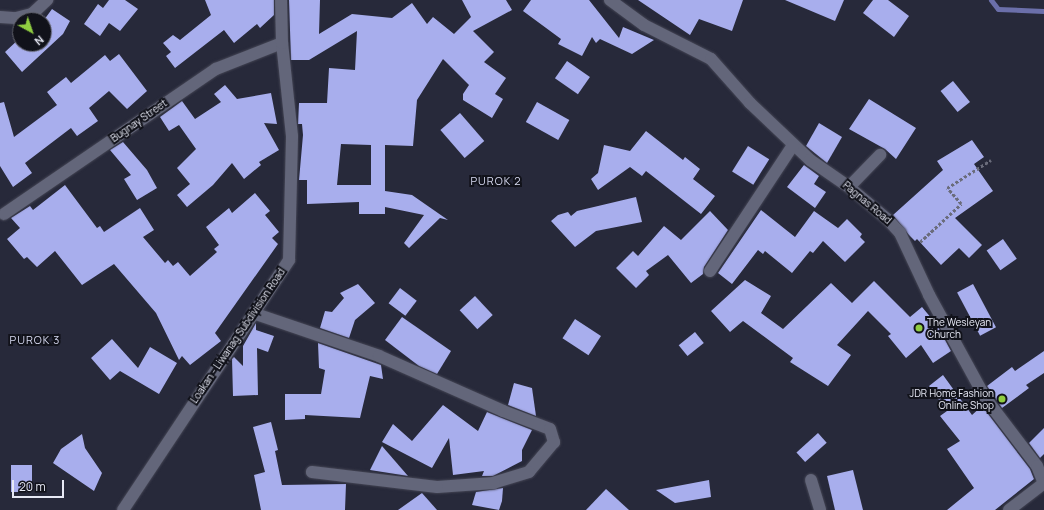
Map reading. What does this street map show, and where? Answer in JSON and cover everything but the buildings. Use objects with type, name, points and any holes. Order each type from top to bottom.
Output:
[{"type":"street","points":[[0,17],[16,18],[32,14],[46,0]]},
{"type":"street","name":"Loakan - Liwanag Subdivision Road","points":[[123,510],[289,260],[291,248],[292,136],[282,43],[281,0]]},
{"type":"street","name":"Pagnas Road","points":[[610,0],[644,25],[711,60],[750,103],[793,145],[810,160],[849,187],[888,220],[900,233],[929,295],[982,393],[1037,466],[1044,483],[1009,510]]},
{"type":"street","name":"Bugnay Street","points":[[4,214],[216,68],[282,43]]},
{"type":"street","points":[[710,271],[793,145]]},
{"type":"street","points":[[849,187],[880,155]]},
{"type":"street","points":[[253,313],[379,356],[503,412],[550,429],[554,442],[529,472],[494,483],[437,487],[312,472]]},
{"type":"street","points":[[811,480],[820,510]]},
{"type":"path","points":[[909,252],[961,204],[947,188],[991,160]]},
{"type":"waterway","points":[[991,0],[998,9],[1044,11]]},
{"type":"place","name":"The Wesleyan Church","points":[[919,328]]},
{"type":"place","name":"JDR Home Fashion Online Shop","points":[[1002,399]]},
{"type":"district","name":"PUROK 2","points":[[496,181]]},
{"type":"district","name":"PUROK 3","points":[[35,340]]}]
